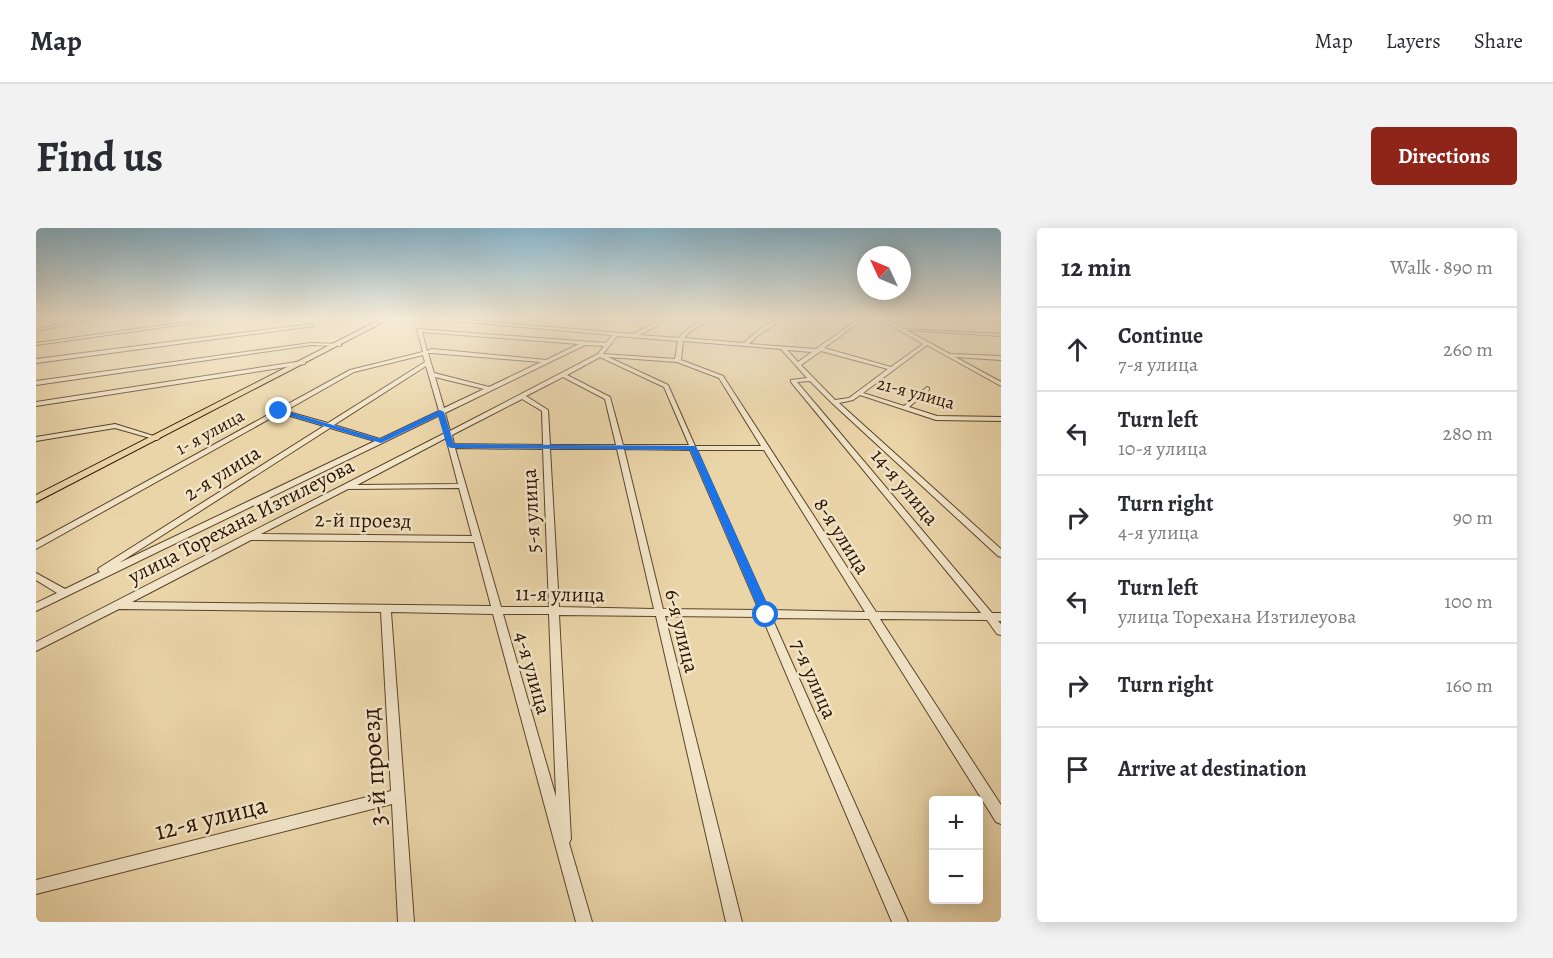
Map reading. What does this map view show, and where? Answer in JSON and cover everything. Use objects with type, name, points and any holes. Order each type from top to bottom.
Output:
[{"type":"main road","points":[[36,499],[40,494],[158,438],[330,350]]},
{"type":"street","points":[[36,362],[124,350]]},
{"type":"street","points":[[188,350],[188,362]]},
{"type":"street","points":[[36,383],[267,350]]},
{"type":"street","name":"4-я улица","points":[[425,350],[440,412],[584,922]]},
{"type":"street","name":"улица Торехана Изтилеуова","points":[[64,593],[569,350]]},
{"type":"street","name":"улица Торехана Изтилеуова","points":[[36,648],[563,375],[600,355],[603,350]]},
{"type":"street","points":[[678,350],[678,361]]},
{"type":"street","points":[[785,350],[834,402],[1001,555]]},
{"type":"street","points":[[799,364],[818,350]]},
{"type":"street","points":[[821,350],[893,369]]},
{"type":"street","points":[[834,402],[851,399],[917,350]]},
{"type":"street","points":[[941,350],[999,383]]},
{"type":"street","name":"1- я улица","points":[[36,546],[352,370],[427,358],[432,351],[547,361]]},
{"type":"street","name":"8-я улица","points":[[600,355],[678,361],[721,377],[1001,817]]},
{"type":"street","name":"7-я улица","points":[[600,355],[666,386],[900,922]]},
{"type":"street","points":[[949,355],[1001,358]]},
{"type":"street","name":"2-я улица","points":[[64,593],[331,425],[427,358]]},
{"type":"street","points":[[36,404],[305,363]]},
{"type":"street","points":[[431,375],[490,388]]},
{"type":"street","name":"6-я улица","points":[[563,375],[608,398],[734,922]]},
{"type":"street","name":"14-я улица","points":[[810,379],[793,381],[1001,631]]},
{"type":"street","points":[[905,408],[927,389]]},
{"type":"street","name":"21-я улица","points":[[859,393],[951,420],[1001,419]]},
{"type":"street","name":"5-я улица","points":[[521,396],[545,410],[565,854]]},
{"type":"street","points":[[279,411],[381,441]]},
{"type":"street","points":[[36,439],[115,426],[158,438]]},
{"type":"street","points":[[451,446],[766,448]]},
{"type":"street","points":[[346,487],[462,486]]},
{"type":"street","name":"2-й проезд","points":[[249,537],[477,539]]},
{"type":"street","points":[[36,576],[64,593]]},
{"type":"street","points":[[36,607],[64,593]]},
{"type":"street","name":"11-я улица","points":[[118,605],[1001,617]]},
{"type":"street","name":"3-й проезд","points":[[386,609],[406,922]]},
{"type":"street","name":"12-я улица","points":[[36,887],[398,796]]},
{"type":"route","points":[[279,411],[381,441],[440,412],[451,446],[693,448],[766,615]]}]
